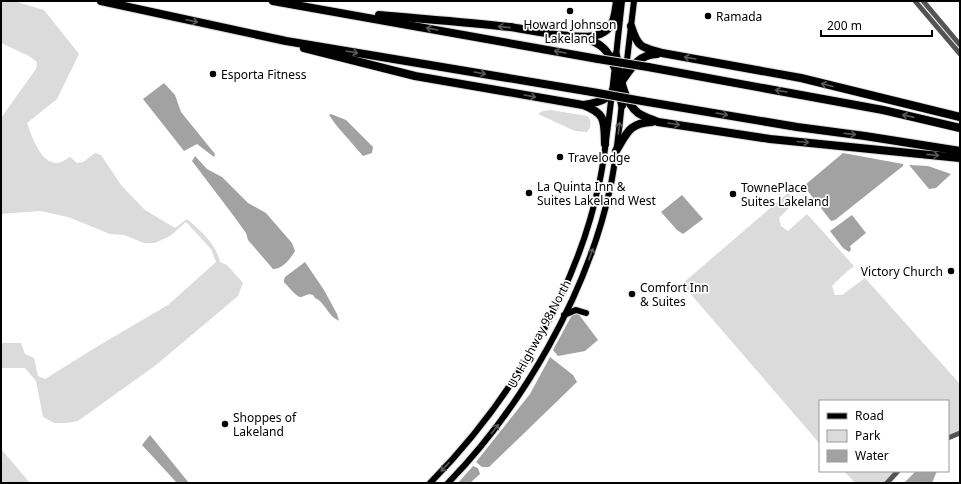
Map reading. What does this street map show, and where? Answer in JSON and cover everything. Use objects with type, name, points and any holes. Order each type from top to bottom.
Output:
[{"type":"highway","points":[[101,1],[286,40],[797,127],[960,151]]},
{"type":"highway","points":[[273,1],[883,110],[960,128]]},
{"type":"highway","points":[[319,9],[509,27],[583,37],[600,35],[610,27],[615,18],[617,1]]},
{"type":"highway","points":[[631,26],[635,39],[639,44],[645,49],[662,54],[801,78],[960,117]]},
{"type":"highway","points":[[583,37],[595,42],[609,55],[618,83],[631,106],[642,116],[658,122]]},
{"type":"highway","points":[[286,40],[299,47],[415,76],[583,105],[594,109],[602,117],[605,144]]},
{"type":"highway","points":[[583,105],[599,102],[640,59],[650,54],[662,54]]},
{"type":"highway","points":[[616,55],[618,83],[622,105]]},
{"type":"highway","points":[[618,83],[627,62]]},
{"type":"highway","points":[[616,151],[625,134],[634,125],[642,122],[658,122],[770,139],[960,158]]},
{"type":"main road","points":[[616,55],[622,1]]},
{"type":"main road","points":[[627,62],[634,1]]},
{"type":"main road","name":"US Highway 98 North","points":[[430,483],[460,450],[492,410],[525,361],[547,322],[568,278],[588,226],[599,187],[605,144],[618,83]]},
{"type":"main road","name":"US Highway 98 North","points":[[448,483],[479,448],[513,404],[533,374],[581,280],[601,224],[610,188],[622,105]]},
{"type":"main road","points":[[564,315],[576,310],[586,313]]},
{"type":"street","points":[[915,1],[958,45]]},
{"type":"street","points":[[923,1],[958,45],[960,54]]},
{"type":"street","points":[[949,438],[960,433]]},
{"type":"street","points":[[887,483],[897,472]]},
{"type":"green space","points":[[1,1],[14,1],[44,10],[79,54],[57,99],[27,123],[34,142],[46,159],[58,163],[70,157],[77,163],[83,162],[95,153],[101,155],[121,185],[145,210],[175,228],[187,219],[203,233],[215,249],[220,262],[227,265],[243,283],[238,296],[156,365],[78,421],[67,423],[54,423],[43,417],[36,381],[25,368],[1,368],[1,343],[21,343],[25,354],[34,358],[38,376],[45,379],[168,305],[216,262],[211,249],[186,222],[170,236],[155,243],[144,243],[124,235],[110,234],[68,217],[40,211],[1,214],[1,118],[36,69],[37,62],[29,56],[1,43]]},
{"type":"green space","points":[[550,110],[588,116],[590,125],[587,132],[575,131],[538,114],[543,111]]},
{"type":"green space","points":[[788,193],[796,201],[779,218],[781,226],[788,231],[807,214],[854,266],[832,286],[835,295],[842,295],[865,278],[960,384],[960,431],[949,436],[949,400],[819,400],[819,443],[682,284]]},
{"type":"green space","points":[[1,449],[30,483],[1,483]]},
{"type":"green space","points":[[845,472],[894,472],[884,483],[855,483]]},
{"type":"water","points":[[164,83],[175,95],[181,112],[215,154],[214,157],[197,144],[184,151],[143,99]]},
{"type":"water","points":[[331,114],[346,120],[373,147],[372,153],[363,156],[336,125],[329,115]]},
{"type":"water","points":[[843,153],[903,164],[903,166],[835,220],[831,221],[807,190],[805,185]]},
{"type":"water","points":[[195,156],[207,169],[222,177],[248,203],[266,213],[292,243],[295,251],[283,265],[277,269],[273,269],[248,240],[246,233],[192,161]]},
{"type":"water","points":[[909,165],[928,166],[951,174],[936,188],[929,189]]},
{"type":"water","points":[[682,195],[703,219],[683,234],[677,230],[661,212]]},
{"type":"water","points":[[852,215],[866,233],[850,246],[851,250],[849,252],[843,248],[830,231]]},
{"type":"water","points":[[305,262],[324,290],[337,314],[339,321],[332,316],[322,303],[313,295],[308,294],[299,297],[284,282],[285,277]]},
{"type":"water","points":[[577,312],[598,340],[585,351],[558,356],[553,350],[572,315]]},
{"type":"water","points":[[550,357],[573,375],[577,382],[489,467],[482,467],[476,462],[530,394]]},
{"type":"water","points":[[150,435],[189,483],[177,483],[142,445]]},
{"type":"water","points":[[473,466],[478,468],[480,474],[470,483],[458,483]]},
{"type":"water","points":[[915,472],[937,472],[932,483],[904,483]]},
{"type":"place","name":"Howard Johnson Lakeland","points":[[570,11]]},
{"type":"place","name":"Ramada","points":[[708,16]]},
{"type":"place","name":"Esporta Fitness","points":[[213,74]]},
{"type":"place","name":"Travelodge","points":[[560,157]]},
{"type":"place","name":"La Quinta Inn & Suites Lakeland West","points":[[529,193]]},
{"type":"place","name":"TownePlace Suites Lakeland","points":[[733,194]]},
{"type":"place","name":"Victory Church","points":[[951,271]]},
{"type":"place","name":"Comfort Inn & Suites","points":[[632,294]]},
{"type":"place","name":"Shoppes of Lakeland","points":[[225,424]]}]
